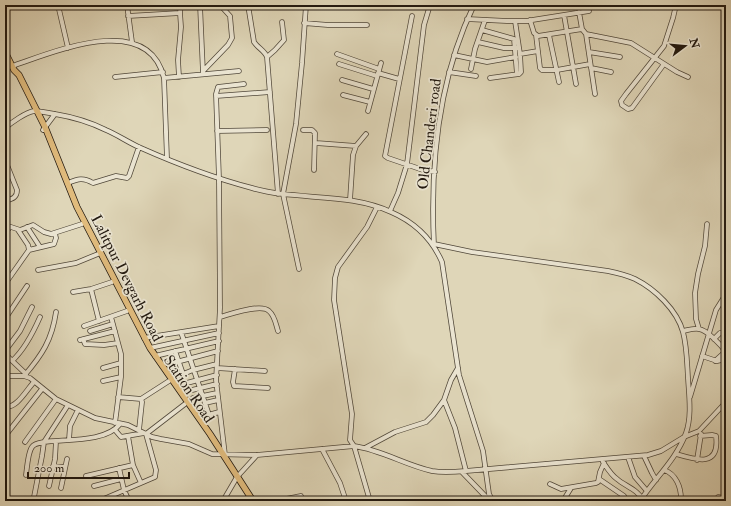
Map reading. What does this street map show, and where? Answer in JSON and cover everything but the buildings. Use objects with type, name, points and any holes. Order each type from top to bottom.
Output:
[{"type":"main road","name":"Lalitpur Devgarh Road","points":[[5,52],[13,68],[19,75],[44,128],[77,207],[144,338],[170,380],[222,454],[236,479],[253,501]]},
{"type":"main road","name":"Station Road","points":[[44,128],[82,224],[145,344],[185,404],[222,454]]},
{"type":"main road","points":[[236,479],[250,501]]},
{"type":"street","points":[[58,5],[68,48]]},
{"type":"street","points":[[127,5],[132,42]]},
{"type":"street","points":[[179,77],[178,60],[181,27],[180,5]]},
{"type":"street","points":[[200,5],[203,73]]},
{"type":"street","points":[[203,73],[228,45],[232,38],[230,16],[220,5]]},
{"type":"street","points":[[248,5],[254,42],[257,47],[266,54],[267,57],[280,194],[299,269]]},
{"type":"street","points":[[280,194],[296,124],[306,5]]},
{"type":"street","points":[[390,211],[398,194],[407,164],[424,25],[430,5]]},
{"type":"street","name":"Old Chanderi road","points":[[434,245],[433,207],[435,172],[442,107],[454,55],[467,19],[474,5]]},
{"type":"street","points":[[664,64],[632,108],[628,109],[622,105],[621,101],[655,58],[665,42],[676,5]]},
{"type":"street","points":[[467,19],[515,21],[530,20],[589,10]]},
{"type":"street","points":[[579,12],[582,29],[586,34],[595,94]]},
{"type":"street","points":[[128,16],[180,14]]},
{"type":"street","points":[[564,15],[576,84]]},
{"type":"street","points":[[412,16],[391,126],[384,154],[386,157],[423,170],[435,172]]},
{"type":"street","points":[[471,69],[485,20]]},
{"type":"street","points":[[530,20],[536,35],[541,70],[557,70],[591,66],[611,72]]},
{"type":"street","points":[[490,78],[517,74],[521,71],[517,48],[515,21]]},
{"type":"street","points":[[267,57],[284,40],[282,22]]},
{"type":"street","points":[[304,23],[328,25],[367,24]]},
{"type":"street","points":[[536,35],[549,35],[582,29]]},
{"type":"street","points":[[482,30],[513,38],[517,48]]},
{"type":"street","points":[[586,34],[630,42],[677,72],[688,77]]},
{"type":"street","points":[[549,35],[559,82]]},
{"type":"street","points":[[13,68],[68,48],[107,40],[132,42],[142,47],[152,55],[163,72],[167,159]]},
{"type":"street","points":[[478,42],[502,48],[517,48]]},
{"type":"street","points":[[502,48],[503,59]]},
{"type":"street","points":[[454,55],[487,62],[538,51]]},
{"type":"street","points":[[589,52],[620,57]]},
{"type":"street","points":[[337,54],[378,73]]},
{"type":"street","points":[[368,111],[381,63]]},
{"type":"street","points":[[339,64],[399,79]]},
{"type":"street","points":[[164,78],[203,73],[239,71]]},
{"type":"street","points":[[115,77],[163,72]]},
{"type":"street","points":[[449,72],[476,76]]},
{"type":"street","points":[[342,80],[373,89]]},
{"type":"street","points":[[222,454],[217,393],[220,317],[219,179],[216,91],[218,87],[244,84]]},
{"type":"street","points":[[216,96],[270,92]]},
{"type":"street","points":[[343,95],[370,102]]},
{"type":"street","points":[[5,128],[16,120],[36,112],[73,117],[107,130],[139,148],[219,179],[254,189],[280,194],[350,200],[390,211],[416,227],[434,245],[442,262],[458,367],[465,395],[483,451],[490,499]]},
{"type":"street","points":[[44,128],[55,114]]},
{"type":"street","points":[[217,131],[267,130]]},
{"type":"street","points":[[303,130],[310,130],[314,132],[316,143],[314,170]]},
{"type":"street","points":[[350,200],[353,155],[356,146],[366,134]]},
{"type":"street","points":[[316,143],[356,146]]},
{"type":"street","points":[[68,183],[80,179],[86,179],[93,183],[116,176],[126,178],[129,176],[139,148]]},
{"type":"street","points":[[5,160],[17,190],[17,195],[15,197],[5,201]]},
{"type":"street","points":[[370,501],[352,443],[352,414],[335,306],[335,278],[338,267],[379,208]]},
{"type":"street","points":[[18,230],[34,225],[48,234],[55,234],[82,224]]},
{"type":"street","points":[[699,329],[696,319],[695,292],[698,274],[706,246],[707,224]]},
{"type":"street","points":[[5,233],[7,226],[18,230],[28,245],[29,250]]},
{"type":"street","points":[[27,227],[40,247]]},
{"type":"street","points":[[6,280],[29,250],[54,244],[56,238],[55,234]]},
{"type":"street","points":[[434,245],[624,274],[644,285],[662,300],[671,310],[683,331],[689,400],[688,423],[684,437],[676,454],[642,500],[629,487],[616,479],[603,462]]},
{"type":"street","points":[[38,270],[76,263],[98,254]]},
{"type":"street","points":[[73,292],[91,289],[112,282]]},
{"type":"street","points":[[5,319],[27,286]]},
{"type":"street","points":[[91,289],[99,321]]},
{"type":"street","points":[[689,400],[716,310],[726,294]]},
{"type":"street","points":[[32,307],[20,331],[5,352],[25,375],[56,399],[99,420],[128,426],[161,439],[189,444],[212,454],[257,454],[322,449],[352,443],[432,471],[464,472],[603,462],[628,457],[644,456],[657,452],[702,429],[726,402]]},
{"type":"street","points":[[220,317],[256,308],[265,308],[273,316],[278,331]]},
{"type":"street","points":[[84,326],[127,311]]},
{"type":"street","points":[[5,376],[25,375],[38,359],[54,328],[56,312]]},
{"type":"street","points":[[12,361],[23,349],[40,317]]},
{"type":"street","points":[[111,317],[121,354],[121,377],[115,430]]},
{"type":"street","points":[[90,331],[113,324]]},
{"type":"street","points":[[144,338],[220,326]]},
{"type":"street","points":[[683,331],[699,329],[714,339],[726,351],[715,361]]},
{"type":"street","points":[[115,331],[82,339],[85,344],[104,345],[118,343]]},
{"type":"street","points":[[714,339],[720,333],[726,331]]},
{"type":"street","points":[[181,332],[205,403],[207,415],[219,412]]},
{"type":"street","points":[[150,348],[219,333]]},
{"type":"street","points":[[155,356],[219,341]]},
{"type":"street","points":[[175,351],[183,374]]},
{"type":"street","points":[[169,364],[218,351]]},
{"type":"street","points":[[702,356],[715,361],[726,359]]},
{"type":"street","points":[[103,368],[121,363]]},
{"type":"street","points":[[118,397],[141,399],[170,380],[193,370],[217,366],[266,371]]},
{"type":"street","points":[[366,448],[395,432],[426,422],[433,416],[444,400],[451,380],[458,367]]},
{"type":"street","points":[[235,369],[233,382],[234,386],[268,388]]},
{"type":"street","points":[[183,384],[217,376]]},
{"type":"street","points":[[103,381],[121,377]]},
{"type":"street","points":[[5,406],[14,406],[34,382]]},
{"type":"street","points":[[188,391],[217,384]]},
{"type":"street","points":[[5,436],[42,388]]},
{"type":"street","points":[[193,398],[217,393]]},
{"type":"street","points":[[25,442],[56,399]]},
{"type":"street","points":[[98,501],[105,500],[153,478],[156,475],[143,432],[141,399]]},
{"type":"street","points":[[205,403],[218,400]]},
{"type":"street","points":[[444,400],[455,428],[464,472],[490,499]]},
{"type":"street","points":[[115,430],[120,437],[143,432],[185,404]]},
{"type":"street","points":[[34,498],[44,442],[68,405]]},
{"type":"street","points":[[68,440],[70,426],[78,410]]},
{"type":"street","points":[[697,460],[702,429]]},
{"type":"street","points":[[26,475],[34,444],[89,438],[115,430]]},
{"type":"street","points":[[676,454],[697,460],[706,460],[711,457],[714,454],[717,437],[715,435],[700,436]]},
{"type":"street","points":[[128,436],[133,465],[141,483]]},
{"type":"street","points":[[49,486],[56,454],[56,441]]},
{"type":"street","points":[[322,449],[336,475],[346,501]]},
{"type":"street","points":[[223,501],[236,479],[257,454]]},
{"type":"street","points":[[644,456],[656,480]]},
{"type":"street","points":[[628,457],[635,477],[647,492]]},
{"type":"street","points":[[61,488],[67,459]]},
{"type":"street","points":[[550,484],[561,489],[596,483],[598,482],[603,462]]},
{"type":"street","points":[[86,476],[133,465]]},
{"type":"street","points":[[53,466],[65,468]]},
{"type":"street","points":[[119,468],[124,490],[129,501]]},
{"type":"street","points":[[664,470],[671,472],[675,478],[682,499]]},
{"type":"street","points":[[94,486],[121,479]]},
{"type":"street","points":[[598,479],[624,496],[626,501]]},
{"type":"street","points":[[564,501],[571,488]]},
{"type":"street","points":[[276,501],[301,496]]},
{"type":"street","points":[[716,501],[718,497],[726,498]]}]
